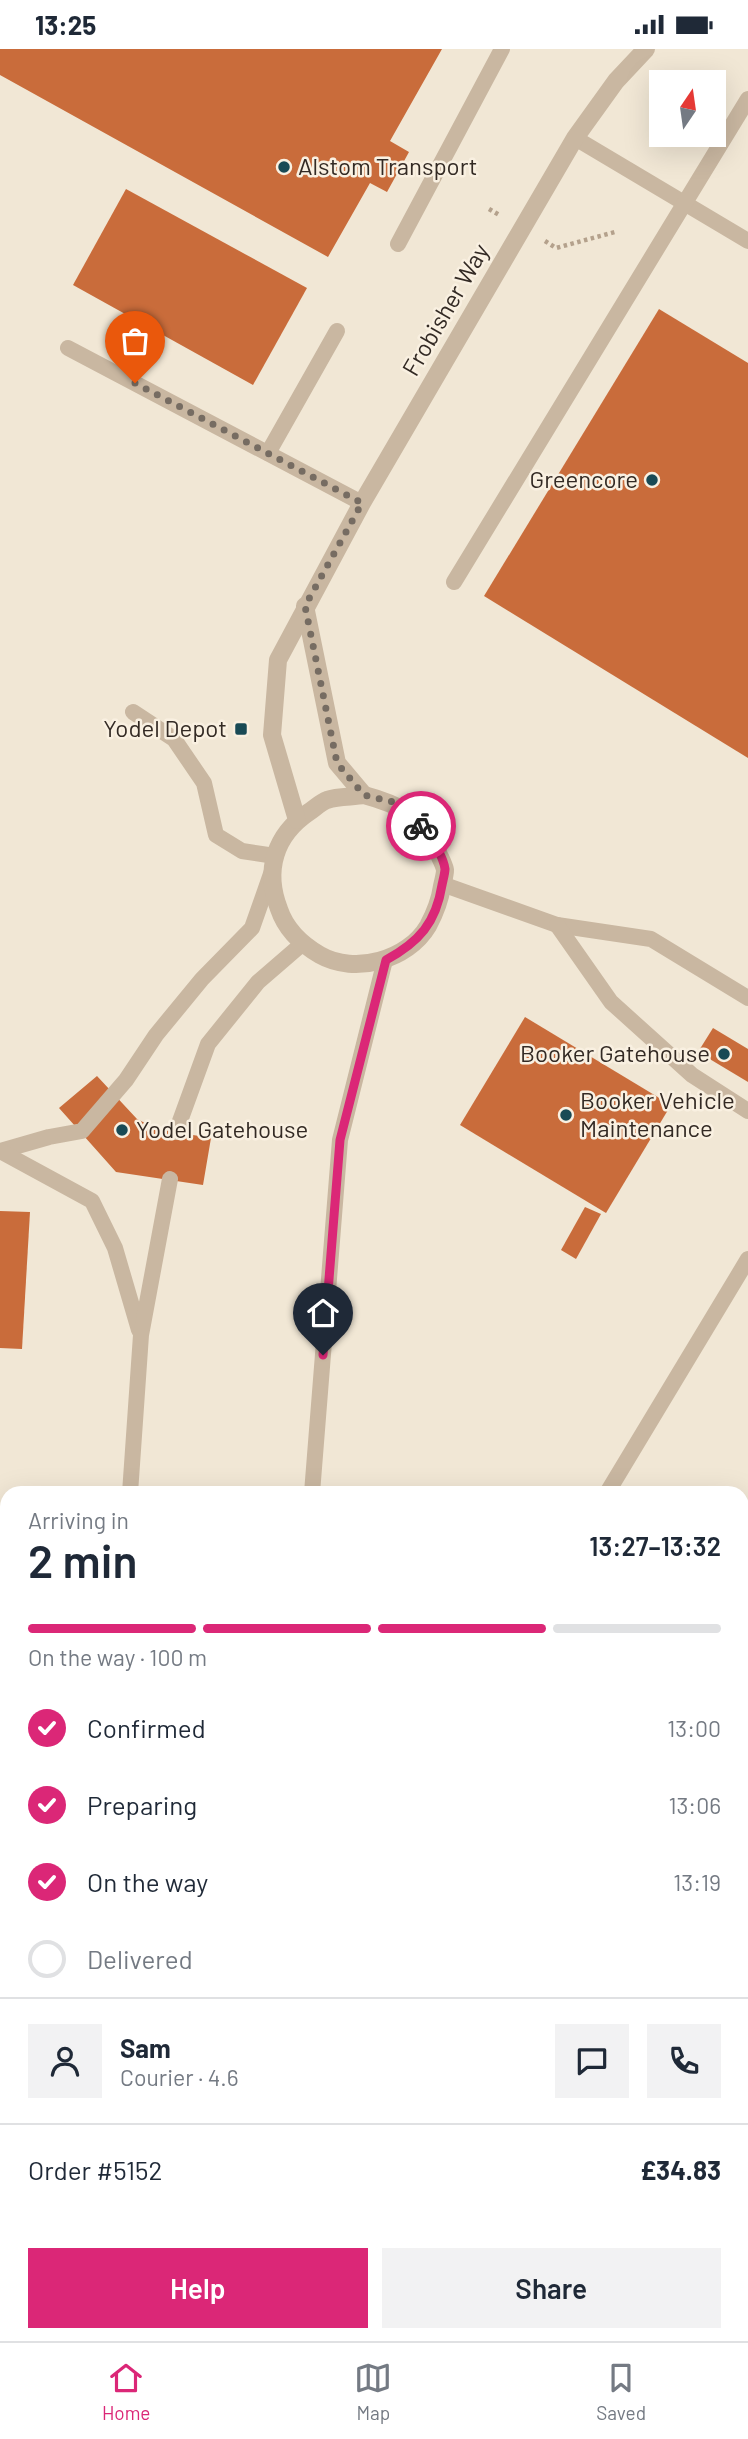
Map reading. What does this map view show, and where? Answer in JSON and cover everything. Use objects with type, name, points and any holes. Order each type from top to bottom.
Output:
[{"type":"street","name":"Frobisher Way","points":[[297,820],[272,735],[278,660],[362,503],[575,138],[616,81],[646,49]]},
{"type":"street","points":[[305,606],[337,763],[364,795]]},
{"type":"street","points":[[364,795],[393,802],[417,819],[434,843],[445,869],[440,900],[428,927],[407,948],[386,960],[356,964],[337,961],[327,959],[302,944],[283,921],[273,894],[274,863],[282,836],[297,820],[327,800],[364,795]]},
{"type":"lane","points":[[398,244],[502,49]]},
{"type":"lane","points":[[454,582],[748,99]]},
{"type":"lane","points":[[575,138],[748,241]]},
{"type":"lane","points":[[268,453],[337,331]]},
{"type":"lane","points":[[68,348],[362,503]]},
{"type":"lane","points":[[0,1151],[82,1131],[126,1080],[156,1035],[202,979],[252,928],[274,863],[242,851],[216,835],[204,783],[174,739],[133,712]]},
{"type":"lane","points":[[442,884],[557,925],[650,939],[748,998]]},
{"type":"lane","points":[[557,925],[611,1002],[692,1075],[748,1111]]},
{"type":"lane","points":[[176,1132],[208,1044],[258,982],[302,944]]},
{"type":"lane","points":[[313,1486],[340,1140],[386,960]]},
{"type":"lane","points":[[0,1151],[92,1201],[115,1248],[141,1335]]},
{"type":"lane","points":[[130,1486],[141,1335],[170,1179]]},
{"type":"lane","points":[[611,1486],[748,1259]]},
{"type":"building","name":"Alstom Transport","points":[[0,49],[442,49],[390,141],[409,152],[387,192],[370,183],[328,257],[0,75]]},
{"type":"building","points":[[126,189],[307,288],[253,385],[73,285]]},
{"type":"building","name":"Greencore","points":[[659,309],[748,363],[748,758],[484,596]]},
{"type":"building","name":"Booker Vehicle Maintenance","points":[[525,1017],[671,1105],[606,1213],[460,1125]]},
{"type":"building","name":"Booker Gatehouse","points":[[713,1028],[748,1049],[748,1082],[698,1052]]},
{"type":"building","name":"Yodel Gatehouse","points":[[97,1076],[137,1119],[157,1129],[211,1138],[203,1185],[116,1172],[59,1108]]},
{"type":"building","points":[[585,1207],[601,1214],[576,1259],[561,1250]]},
{"type":"building","points":[[0,1211],[30,1212],[22,1349],[0,1348]]},
{"type":"way so far","points":[[135,383],[362,503],[305,606],[337,763],[364,795],[393,802],[417,819],[421,826]]},
{"type":"place","name":"Alstom Transport","points":[[284,167]]},
{"type":"place","name":"Greencore","points":[[652,480]]},
{"type":"place","name":"Yodel Depot","points":[[241,729]]},
{"type":"place","name":"Booker Gatehouse","points":[[724,1054]]},
{"type":"place","name":"Booker Vehicle Maintenance","points":[[566,1115]]},
{"type":"place","name":"Yodel Gatehouse","points":[[122,1130]]},
{"type":"route","points":[[323,1355],[340,1140],[379,985],[386,960],[407,948],[428,927],[440,900],[445,869],[434,843],[421,826]]}]
